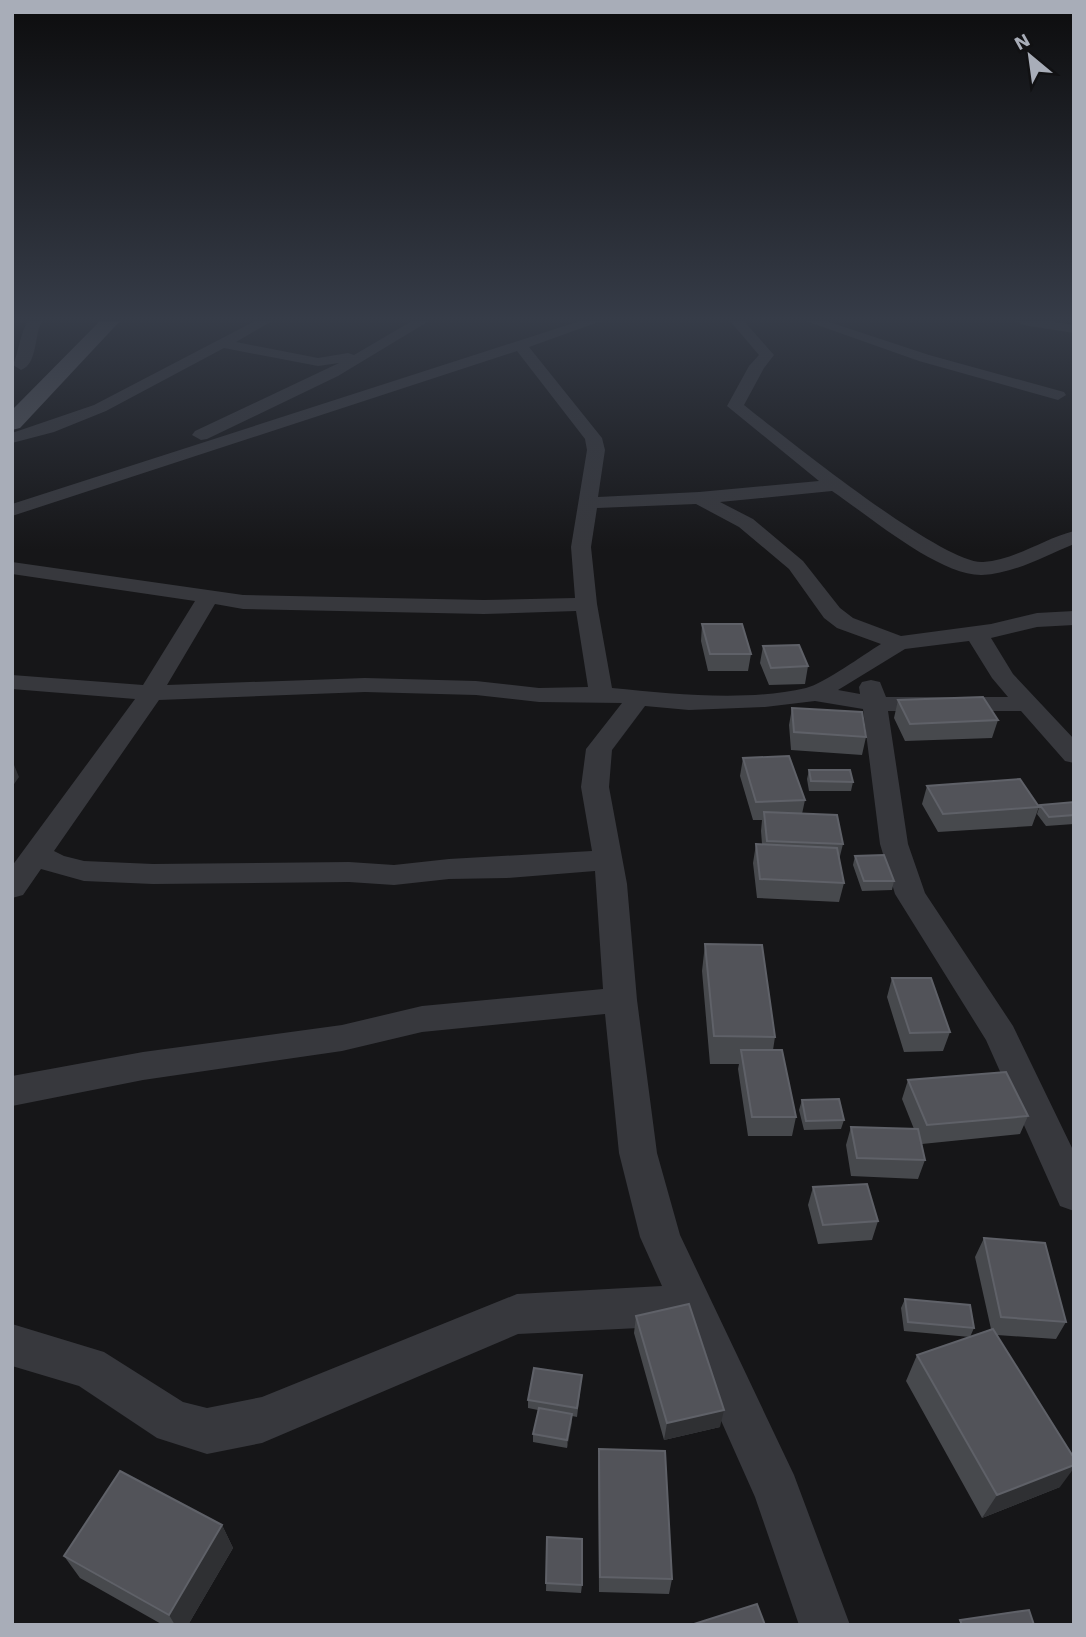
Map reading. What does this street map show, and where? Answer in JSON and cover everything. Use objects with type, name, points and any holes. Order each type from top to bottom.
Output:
[{"type":"main road","points":[[12,423],[37,397]]},
{"type":"street","points":[[12,438],[48,428],[120,397]]},
{"type":"street","points":[[181,456],[187,445],[200,436],[282,397]]},
{"type":"street","points":[[12,510],[360,397]]},
{"type":"street","points":[[561,397],[593,438],[596,450],[581,547],[586,604],[601,694]]},
{"type":"street","points":[[740,397],[735,406],[836,485],[939,555],[960,565],[981,569],[1002,566],[1074,537]]},
{"type":"street","points":[[588,503],[699,498],[836,485]]},
{"type":"street","points":[[699,498],[746,523],[796,565],[838,618],[899,643]]},
{"type":"street","points":[[12,568],[243,602],[484,607],[586,604]]},
{"type":"street","points":[[12,888],[133,722],[209,596]]},
{"type":"street","points":[[815,694],[899,643],[991,631],[1037,620],[1074,618]]},
{"type":"street","points":[[975,631],[1004,678],[1073,751]]},
{"type":"street","points":[[866,664],[875,704],[894,844],[910,894],[1001,1035],[1074,1194]]},
{"type":"street","points":[[12,682],[150,693],[365,685],[476,688],[539,695],[601,694],[689,703],[765,700],[815,694],[875,704],[1027,704]]},
{"type":"street","points":[[638,699],[600,749],[596,762],[595,787],[612,884],[620,1000],[638,1153],[660,1237],[777,1492],[825,1625]]},
{"type":"street","points":[[39,849],[44,858],[55,864],[84,871],[153,874],[349,872],[394,875],[449,869],[508,868],[608,860]]},
{"type":"street","points":[[12,1091],[143,1066],[318,1042],[422,1019],[620,1000]]},
{"type":"street","points":[[12,1345],[89,1367],[173,1423],[207,1431],[262,1420],[517,1314],[692,1305]]},
{"type":"building","points":[[702,624],[742,624],[751,654],[710,654]]},
{"type":"building","points":[[799,645],[808,666],[771,668],[763,646]]},
{"type":"building","points":[[983,697],[998,720],[910,724],[898,700]]},
{"type":"building","points":[[792,708],[862,712],[866,737],[794,732]]},
{"type":"building","points":[[789,756],[805,800],[756,802],[743,758]]},
{"type":"building","points":[[809,770],[850,770],[853,782],[811,781]]},
{"type":"building","points":[[1020,779],[1039,807],[943,814],[927,786]]},
{"type":"building","points":[[1074,802],[1074,815],[1049,817],[1040,805]]},
{"type":"building","points":[[764,812],[837,815],[843,844],[767,841]]},
{"type":"building","points":[[756,844],[837,848],[844,883],[760,879]]},
{"type":"building","points":[[884,855],[894,881],[864,881],[855,856]]},
{"type":"building","points":[[705,944],[762,945],[775,1037],[714,1036]]},
{"type":"building","points":[[892,978],[931,978],[950,1032],[910,1033]]},
{"type":"building","points":[[741,1050],[782,1050],[796,1117],[752,1117]]},
{"type":"building","points":[[1006,1072],[1028,1116],[927,1125],[908,1080]]},
{"type":"building","points":[[839,1099],[844,1120],[806,1121],[802,1100]]},
{"type":"building","points":[[851,1127],[918,1129],[925,1160],[857,1158]]},
{"type":"building","points":[[867,1184],[878,1221],[823,1225],[813,1187]]},
{"type":"building","points":[[984,1238],[1045,1243],[1066,1322],[1001,1317]]},
{"type":"building","points":[[905,1299],[970,1305],[974,1328],[908,1322]]},
{"type":"building","points":[[689,1304],[724,1410],[667,1423],[636,1316]]},
{"type":"building","points":[[993,1329],[1074,1458],[1074,1465],[997,1495],[917,1355]]},
{"type":"building","points":[[534,1368],[582,1375],[577,1408],[528,1400]]},
{"type":"building","points":[[539,1408],[572,1414],[567,1440],[533,1434]]},
{"type":"building","points":[[599,1449],[665,1451],[672,1579],[600,1577]]},
{"type":"building","points":[[120,1471],[222,1525],[169,1615],[64,1556]]},
{"type":"building","points":[[547,1537],[582,1539],[582,1585],[546,1583]]},
{"type":"building","points":[[757,1604],[765,1625],[691,1625]]},
{"type":"building","points":[[1029,1610],[1034,1625],[962,1625],[960,1620]]}]
